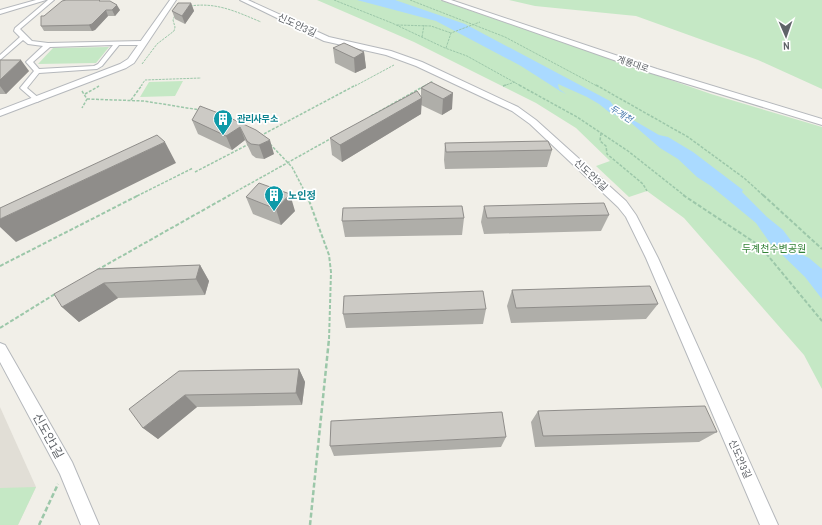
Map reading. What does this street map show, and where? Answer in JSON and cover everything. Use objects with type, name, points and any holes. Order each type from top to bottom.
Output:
[{"type":"street","points":[[0,12],[43,0]]},
{"type":"street","points":[[51,0],[18,29],[17,32],[30,43],[48,45],[142,43]]},
{"type":"street","points":[[0,113],[76,85],[123,66],[131,61],[173,0]]},
{"type":"street","name":"신도안3길","points":[[243,0],[327,39],[388,53],[514,109],[533,122],[622,204],[631,215],[652,258],[769,525]]},
{"type":"street","name":"계룡대로","points":[[445,0],[654,71],[822,122]]},
{"type":"street","name":"계룡대로","points":[[460,0],[708,81],[822,115]]},
{"type":"street","points":[[42,8],[54,7]]},
{"type":"street","points":[[0,58],[23,37]]},
{"type":"street","points":[[37,100],[23,88],[37,71],[95,68],[100,65],[117,44]]},
{"type":"street","points":[[37,71],[29,62],[48,45]]},
{"type":"street","name":"신도안1길","points":[[0,349],[66,468],[90,525]]},
{"type":"path","points":[[334,0],[467,56],[577,117],[628,151],[676,190],[760,246],[822,321]]},
{"type":"path","points":[[410,0],[505,38],[571,71],[688,137],[744,178],[822,249]]},
{"type":"path","points":[[185,7],[203,3],[214,3],[228,7],[240,14],[261,22]]},
{"type":"path","points":[[140,65],[157,44],[174,31],[175,27],[173,20],[178,11]]},
{"type":"path","points":[[396,25],[424,25],[439,27],[451,33],[480,22]]},
{"type":"path","points":[[422,37],[424,25]]},
{"type":"path","points":[[445,48],[451,33]]},
{"type":"path","points":[[261,137],[259,136],[405,60]]},
{"type":"path","points":[[371,116],[442,76]]},
{"type":"path","points":[[131,100],[145,80],[201,78]]},
{"type":"path","points":[[503,86],[516,82]]},
{"type":"path","points":[[85,94],[101,84]]},
{"type":"path","points":[[76,85],[85,94],[87,99]]},
{"type":"path","points":[[87,99],[167,103],[206,112]]},
{"type":"path","points":[[82,108],[87,99]]},
{"type":"path","points":[[601,133],[600,141],[606,146],[607,154],[643,184],[647,191]]},
{"type":"path","points":[[92,273],[336,135]]},
{"type":"path","points":[[195,172],[254,141]]},
{"type":"path","points":[[266,141],[288,162],[304,188],[329,255],[331,272],[328,355],[310,525]]},
{"type":"path","points":[[0,266],[193,168]]},
{"type":"path","points":[[0,328],[58,292]]},
{"type":"path","points":[[39,525],[66,468]]},
{"type":"shaded area","points":[[0,407],[36,487],[18,525],[0,525]]},
{"type":"green space","name":"두계천수변공원","points":[[317,0],[440,0],[711,94],[822,127],[822,389],[804,355],[684,218],[647,191],[629,197],[596,166],[610,161],[576,128],[536,103],[414,42]]},
{"type":"green space","points":[[509,0],[822,0],[822,89],[758,60],[636,16],[535,6]]},
{"type":"green space","points":[[109,47],[96,63],[38,64],[53,48]]},
{"type":"green space","points":[[183,81],[175,96],[140,97],[149,82]]},
{"type":"green space","points":[[36,487],[18,525],[0,525],[0,488]]},
{"type":"water","name":"두계천","points":[[357,0],[395,0],[465,24],[610,101],[615,108],[628,117],[659,135],[668,137],[693,152],[743,190],[742,192],[767,217],[783,230],[801,254],[809,258],[822,269],[822,299],[805,277],[770,243],[756,223],[711,186],[697,177],[678,159],[660,148],[629,121],[609,112],[587,97],[558,84],[559,89],[566,94],[560,91],[521,66],[436,21]]},
{"type":"building","points":[[100,0],[99,1],[110,1],[117,5],[112,10],[106,10],[92,24],[89,25],[41,26],[41,16],[44,16],[62,1]]},
{"type":"building","points":[[178,3],[191,3],[182,16],[172,11]]},
{"type":"building","points":[[344,43],[364,52],[354,58],[333,48]]},
{"type":"building","points":[[0,60],[21,60],[0,80]]},
{"type":"building","points":[[431,82],[453,93],[443,99],[421,88]]},
{"type":"building","points":[[417,91],[422,98],[340,145],[330,138]]},
{"type":"building","points":[[200,106],[256,130],[270,140],[259,145],[251,144],[247,141],[240,127],[226,136],[192,120]]},
{"type":"building","points":[[157,135],[165,142],[0,219],[0,208]]},
{"type":"building","points":[[548,141],[552,150],[446,152],[445,143]]},
{"type":"building","points":[[259,183],[290,194],[276,209],[246,197]]},
{"type":"building","points":[[604,203],[609,215],[487,218],[484,206]]},
{"type":"building","points":[[462,206],[464,218],[342,221],[343,208]]},
{"type":"building","points":[[200,265],[196,279],[104,283],[62,307],[54,294],[98,269]]},
{"type":"building","points":[[650,286],[658,304],[516,308],[512,290]]},
{"type":"building","points":[[483,291],[486,309],[343,314],[344,296]]},
{"type":"building","points":[[299,369],[296,393],[185,395],[143,428],[129,409],[179,371]]},
{"type":"building","points":[[705,406],[717,432],[543,436],[538,411]]},
{"type":"building","points":[[502,412],[506,437],[330,446],[331,421]]},
{"type":"place","name":"관리사무소","points":[[223,136]]},
{"type":"place","name":"노인정","points":[[274,212]]}]
